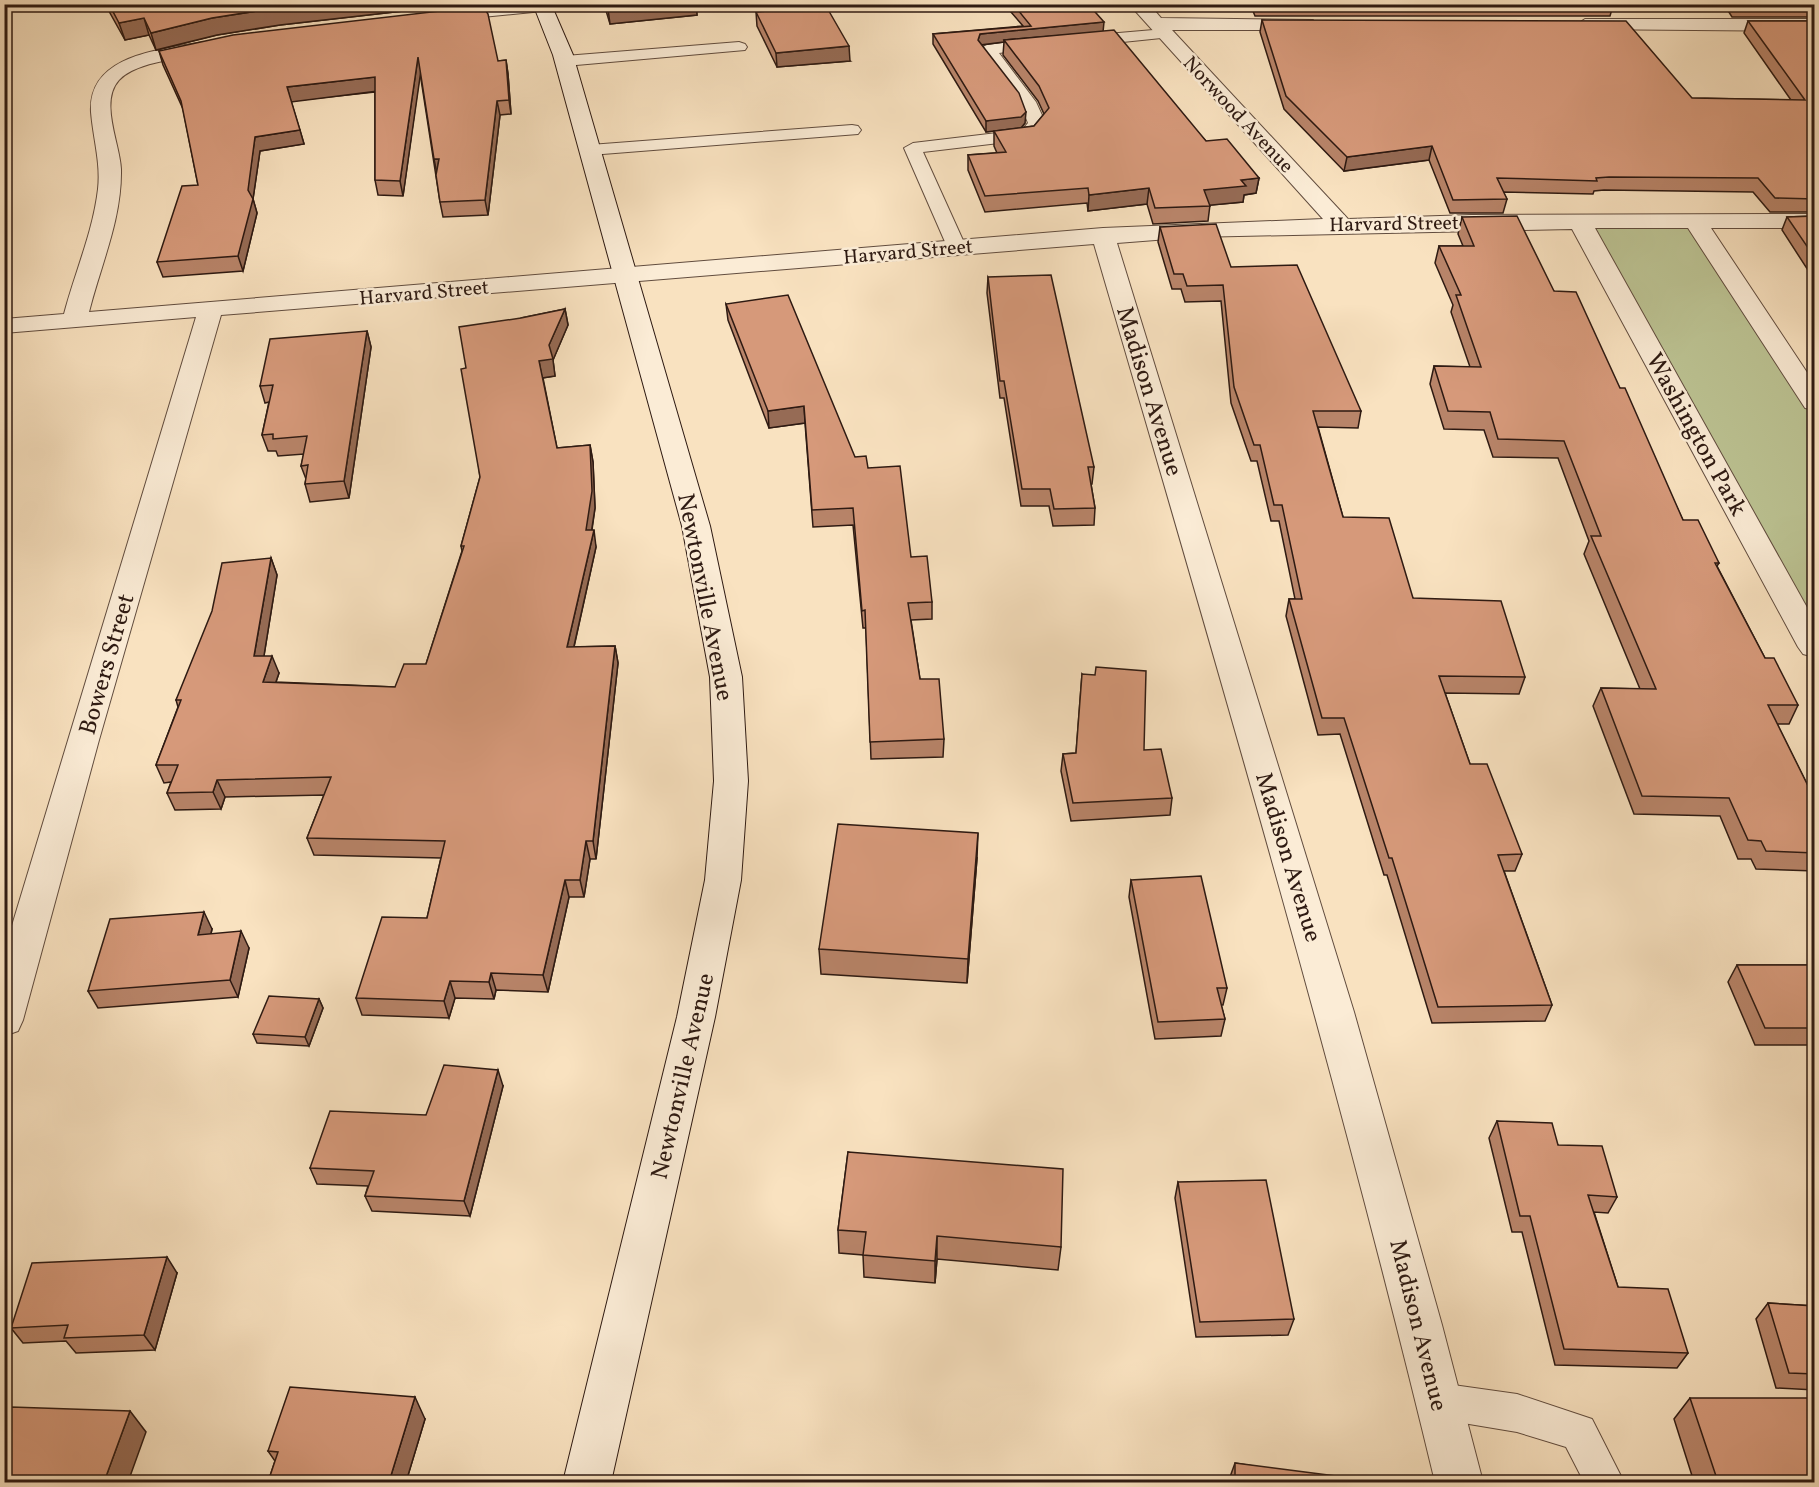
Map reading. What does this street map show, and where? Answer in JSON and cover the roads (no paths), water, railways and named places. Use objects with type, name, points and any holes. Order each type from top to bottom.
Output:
[{"type":"street","name":"Norwood Avenue","points":[[1138,4],[1340,224]]},
{"type":"street","points":[[418,17],[542,5]]},
{"type":"street","name":"Newtonville Avenue","points":[[542,5],[565,61],[696,526],[726,677],[731,781],[723,880],[696,1017],[587,1482]]},
{"type":"street","points":[[1161,29],[1323,24]]},
{"type":"street","points":[[1563,25],[1815,26]]},
{"type":"street","points":[[75,320],[82,287],[99,243],[106,207],[110,169],[101,106],[104,88],[110,77],[129,66],[218,44]]},
{"type":"street","points":[[1695,220],[1806,376],[1815,402]]},
{"type":"street","name":"Washington Park","points":[[1579,221],[1815,647]]},
{"type":"street","name":"Harvard Street","points":[[4,326],[1103,235],[1340,224],[1815,221]]},
{"type":"street","name":"Madison Avenue","points":[[1103,235],[1343,1037],[1459,1482]]},
{"type":"street","name":"Bowers Street","points":[[4,1020],[80,751],[212,309]]},
{"type":"lane","points":[[956,247],[913,148],[1027,135],[1037,124],[1028,102],[988,49],[1161,29]]},
{"type":"lane","points":[[565,61],[739,47]]},
{"type":"lane","points":[[590,150],[852,130]]},
{"type":"lane","points":[[1439,1401],[1517,1413],[1579,1432],[1605,1482]]}]
